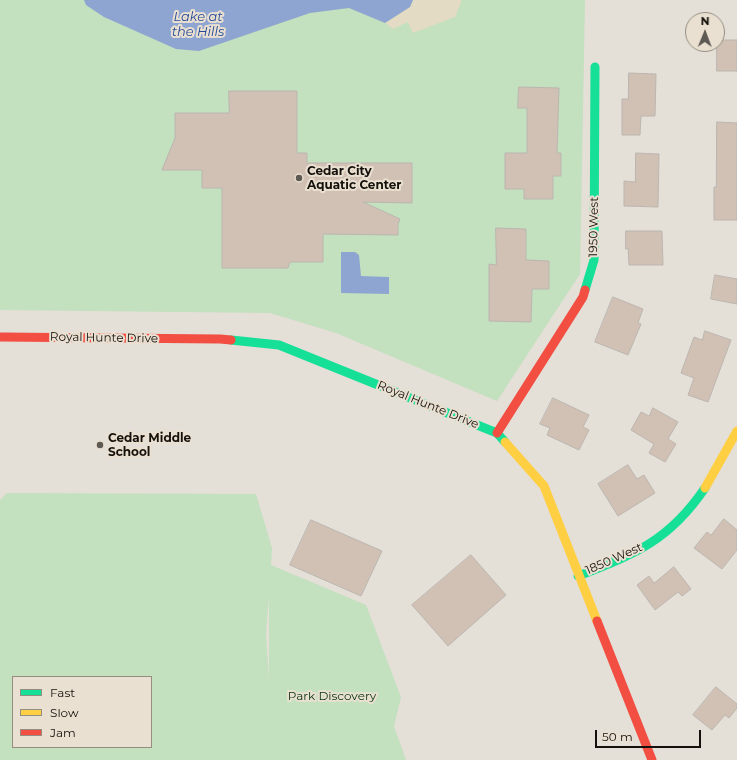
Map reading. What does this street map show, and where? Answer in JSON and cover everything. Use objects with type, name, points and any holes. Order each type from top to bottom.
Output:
[{"type":"main road","name":"1950 West","points":[[497,433],[583,297],[594,260],[595,67]]},
{"type":"main road","name":"Royal Hunte Drive","points":[[0,337],[220,339],[279,345],[497,433],[544,486],[578,576],[652,760]]},
{"type":"main road","name":"1850 West","points":[[578,576],[635,553],[668,531],[695,503],[737,431]]},
{"type":"green space","points":[[0,0],[585,0],[580,274],[497,401],[336,333],[270,313],[0,310]]},
{"type":"green space","name":"Park Discovery","points":[[7,493],[256,494],[272,548],[271,565],[366,605],[401,697],[394,726],[406,760],[0,760],[0,500]],"holes":[[[269,596],[269,679],[266,633]]]},
{"type":"sand","points":[[413,0],[462,0],[455,17],[413,33],[408,22],[393,29],[385,23],[410,7]]},
{"type":"water","name":"Lake at the Hills","points":[[84,0],[413,0],[410,7],[385,23],[349,8],[310,13],[199,51],[176,49],[104,17],[86,5]]},
{"type":"water","points":[[341,252],[355,252],[359,255],[361,276],[389,277],[389,294],[341,293]]},
{"type":"building","points":[[725,40],[737,40],[737,71],[717,71],[717,52],[725,52]]},
{"type":"building","points":[[629,73],[656,74],[655,116],[641,116],[640,135],[622,135],[622,99],[628,99]]},
{"type":"building","points":[[519,87],[559,88],[557,153],[561,153],[561,176],[553,176],[553,199],[524,199],[524,189],[505,189],[505,153],[527,153],[527,108],[518,108]]},
{"type":"building","name":"Cedar City Aquatic Center","points":[[229,91],[297,91],[297,153],[307,153],[307,163],[412,163],[412,203],[363,202],[400,219],[398,224],[398,235],[323,234],[323,262],[290,262],[288,268],[222,268],[222,188],[202,188],[202,170],[162,170],[175,138],[175,113],[229,113]]},
{"type":"building","points":[[717,122],[737,123],[737,220],[714,220]]},
{"type":"building","points":[[636,153],[659,154],[658,207],[624,206],[624,181],[635,182]]},
{"type":"building","points":[[496,228],[526,229],[526,260],[549,261],[549,289],[532,289],[531,322],[489,321],[489,264],[496,265]]},
{"type":"building","points":[[626,231],[662,231],[663,265],[629,265],[628,248],[626,249]]},
{"type":"building","points":[[715,275],[737,279],[737,304],[711,299]]},
{"type":"building","points":[[613,297],[643,309],[638,323],[641,324],[628,355],[595,342]]},
{"type":"building","points":[[705,331],[731,340],[708,402],[688,395],[694,378],[681,373],[694,337],[702,340]]},
{"type":"building","points":[[553,398],[589,415],[583,427],[589,430],[579,450],[547,435],[550,428],[540,424]]},
{"type":"building","points":[[653,408],[678,422],[668,439],[676,444],[665,462],[649,453],[654,444],[631,430],[641,412],[649,416]]},
{"type":"building","points":[[628,465],[637,479],[644,475],[655,493],[618,516],[598,484]]},
{"type":"building","points":[[724,519],[737,530],[737,550],[722,569],[694,548],[707,532],[711,535]]},
{"type":"building","points":[[311,520],[382,551],[361,596],[290,565]]},
{"type":"building","points":[[471,555],[506,595],[448,646],[412,605]]},
{"type":"building","points":[[674,567],[691,589],[682,596],[678,592],[655,610],[637,585],[649,576],[654,583]]},
{"type":"building","points":[[716,687],[737,704],[737,708],[729,718],[725,715],[712,730],[693,715]]},
{"type":"traffic: fast","points":[[585,290],[594,260],[595,67]]},
{"type":"traffic: fast","points":[[231,340],[279,345],[497,433],[505,442]]},
{"type":"traffic: fast","points":[[578,576],[617,560],[649,544],[678,521],[692,506],[705,488]]},
{"type":"traffic: slow","points":[[705,488],[737,431]]},
{"type":"traffic: slow","points":[[505,442],[544,486],[597,621]]},
{"type":"traffic: jam","points":[[497,433],[583,297],[585,290]]},
{"type":"traffic: jam","points":[[0,337],[231,340]]},
{"type":"traffic: jam","points":[[597,621],[652,760]]},
{"type":"place","name":"Cedar City Aquatic Center","points":[[299,178]]},
{"type":"place","name":"Cedar Middle School","points":[[100,445]]}]
